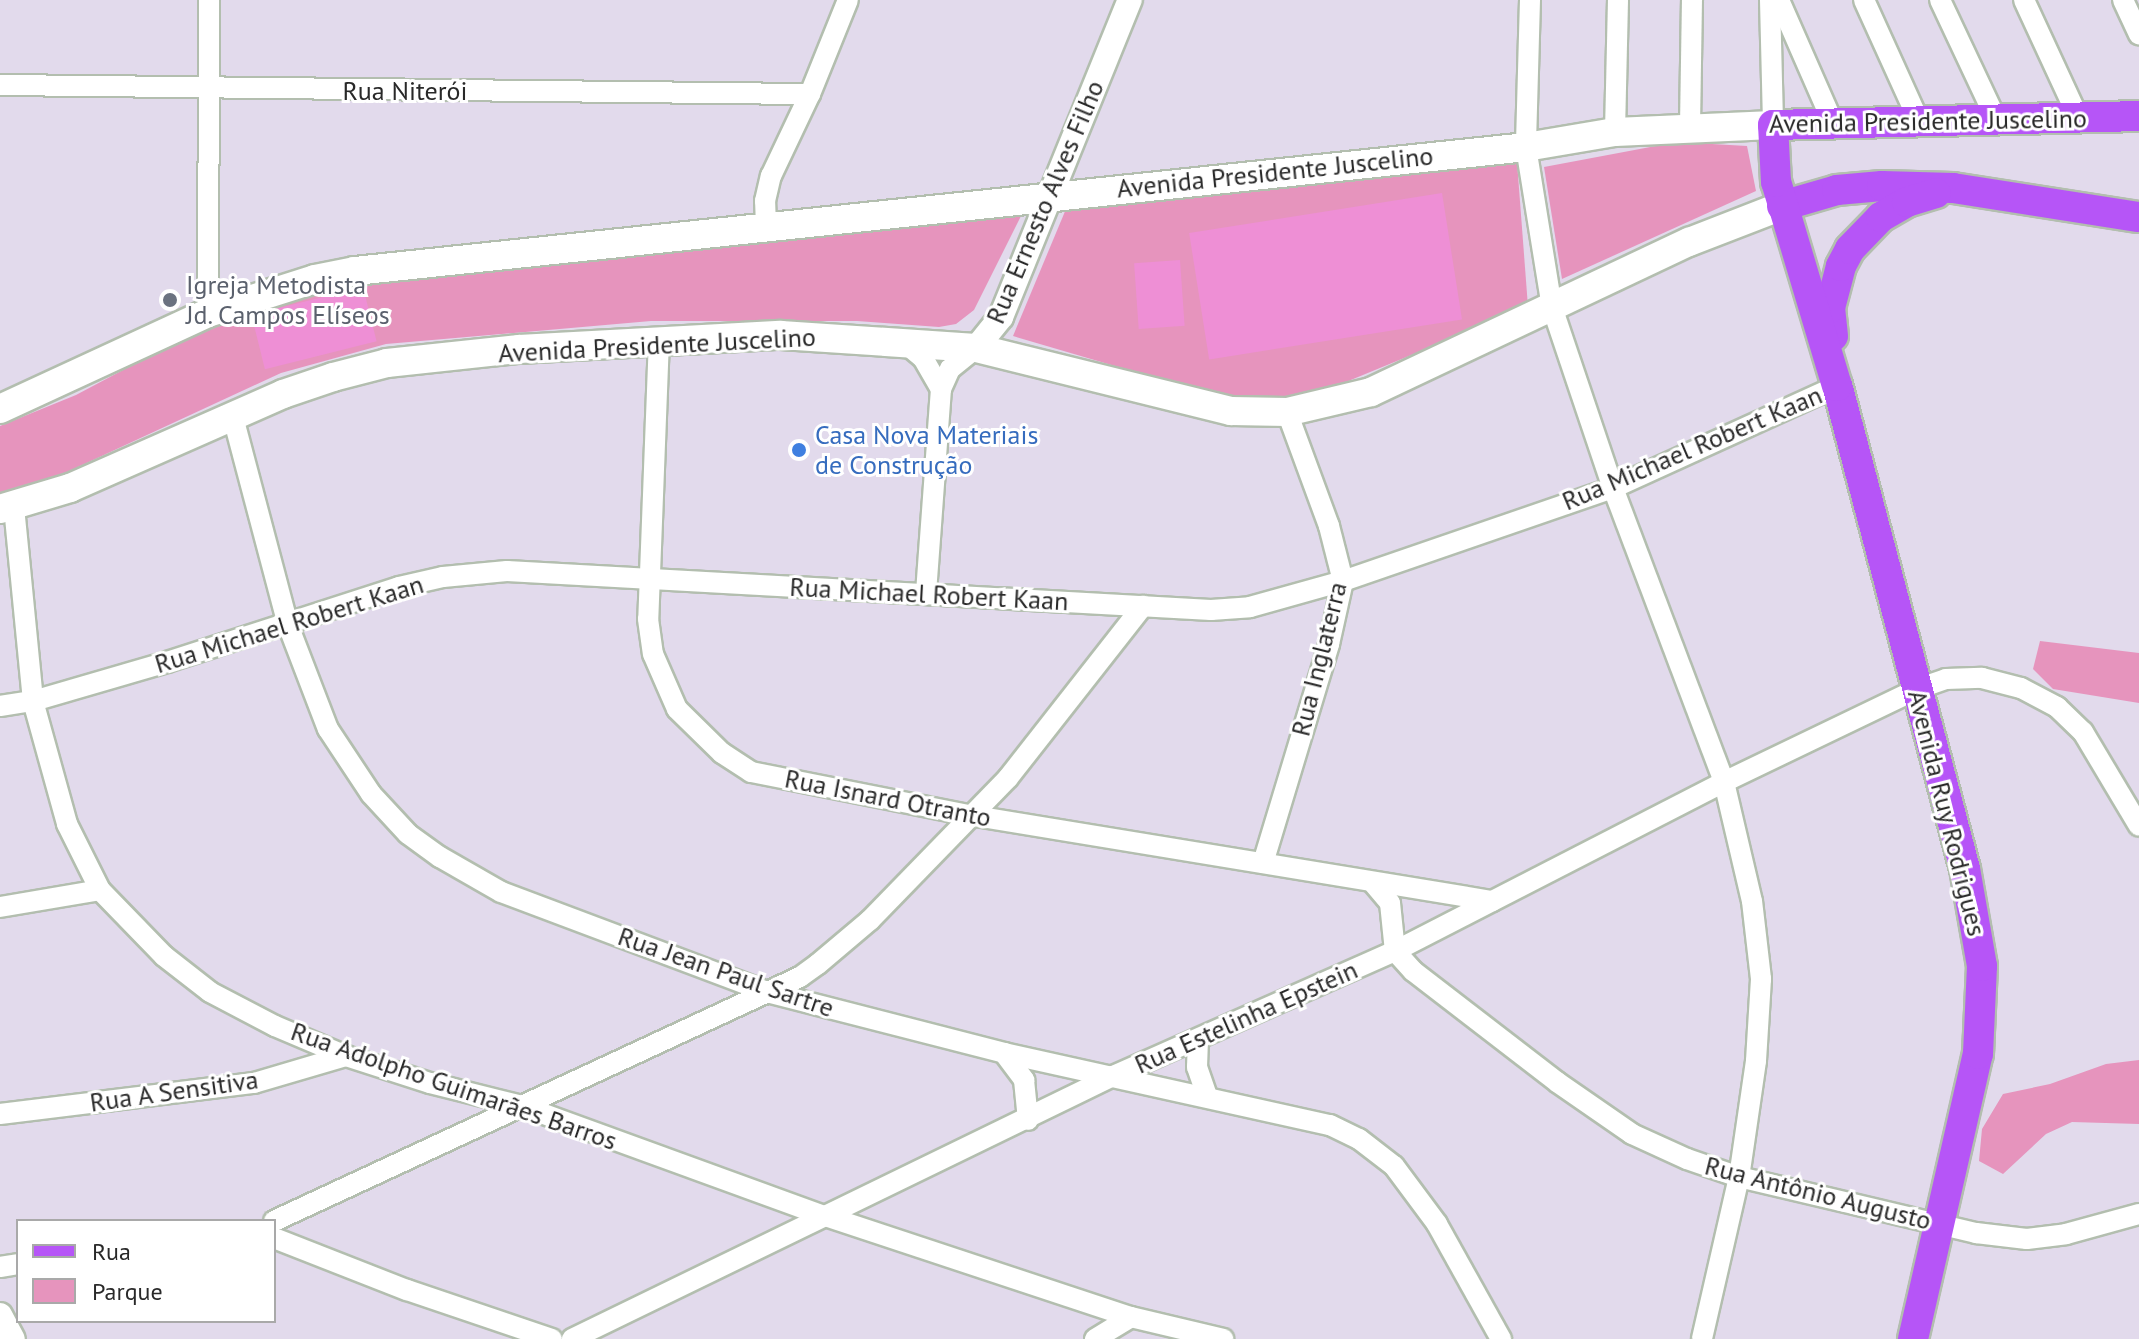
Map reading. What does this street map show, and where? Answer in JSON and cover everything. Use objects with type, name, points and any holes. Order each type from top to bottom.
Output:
[{"type":"main road","name":"Avenida Presidente Juscelino","points":[[0,409],[208,313],[302,282],[355,271],[1526,147],[1615,132],[1832,121],[1997,121],[2139,116]]},
{"type":"main road","name":"Avenida Ruy Rodrigues","points":[[1773,125],[1776,182],[1837,386],[1965,869],[1982,966],[1978,1054],[1913,1339]]},
{"type":"main road","name":"Avenida Presidente Juscelino","points":[[7,508],[70,488],[333,377],[387,363],[659,339],[781,335],[976,348],[1231,411],[1287,412],[1371,392],[1689,242],[1782,206],[1837,190],[1882,186],[1953,188],[2139,217]]},
{"type":"main road","name":"Avenida Ruy Rodrigues","points":[[1837,386],[1830,308],[1841,266],[1850,249],[1881,217],[1907,202],[1953,188]]},
{"type":"street","points":[[208,313],[209,0]]},
{"type":"street","points":[[766,227],[765,201],[771,176],[810,94],[848,0]]},
{"type":"street","name":"Rua Ernesto Alves Filho","points":[[941,389],[950,369],[976,348],[1001,317],[1130,0]]},
{"type":"street","points":[[1530,0],[1526,147],[1552,307],[1613,488],[1724,782],[1752,901],[1761,979],[1756,1061],[1739,1177],[1702,1339]]},
{"type":"street","points":[[1615,132],[1618,0]]},
{"type":"street","points":[[1690,126],[1692,0]]},
{"type":"street","points":[[1770,0],[1773,125]]},
{"type":"street","points":[[1779,0],[1832,121]]},
{"type":"street","points":[[1864,0],[1919,121]]},
{"type":"street","points":[[1940,0],[1997,121]]},
{"type":"street","points":[[2024,0],[2079,119]]},
{"type":"street","points":[[2123,0],[2139,34]]},
{"type":"street","name":"Rua Niterói","points":[[0,85],[208,90],[810,94]]},
{"type":"street","name":"Rua Isnard Otranto","points":[[659,339],[647,580],[648,619],[662,681],[677,709],[722,753],[751,772],[969,815],[1492,901]]},
{"type":"street","points":[[905,343],[923,358],[941,389],[926,593]]},
{"type":"street","name":"Rua Michael Robert Kaan","points":[[0,706],[33,701],[288,625],[399,587],[443,577],[507,571],[1211,610],[1250,607],[1343,581],[1613,488],[1837,386]]},
{"type":"street","name":"Rua Inglaterra","points":[[1263,863],[1329,644],[1343,581],[1329,526],[1287,412]]},
{"type":"street","name":"Rua Jean Paul Sartre","points":[[233,417],[288,625],[328,729],[371,794],[408,834],[440,857],[501,892],[767,992],[1004,1053],[1330,1125],[1359,1139],[1394,1166],[1437,1224],[1501,1339]]},
{"type":"street","name":"Rua Adolpho Guimarães Barros","points":[[7,508],[33,701],[67,824],[100,890],[164,956],[210,992],[275,1026],[346,1056],[430,1083],[522,1106],[825,1216],[1131,1317],[1223,1339]]},
{"type":"street","points":[[276,1220],[767,992],[818,964],[870,920],[1008,778],[1143,606]]},
{"type":"street","name":"Rua Estelinha Epstein","points":[[572,1339],[1028,1120],[1113,1076],[1395,951],[1724,782],[1917,689],[1946,679],[1982,678],[2021,688],[2057,707],[2083,732],[2139,826]]},
{"type":"street","points":[[1374,884],[1390,903],[1395,951]]},
{"type":"street","points":[[0,907],[100,890]]},
{"type":"street","name":"Rua Antônio Augusto","points":[[1395,951],[1413,971],[1464,1011],[1632,1134],[1739,1177],[1976,1233],[2027,1239],[2066,1234],[2139,1214]]},
{"type":"street","points":[[1198,1039],[1197,1067],[1207,1096]]},
{"type":"street","points":[[1004,1053],[1024,1080],[1028,1120]]},
{"type":"street","name":"Rua A Sensitiva","points":[[0,1114],[254,1083],[346,1056]]},
{"type":"street","points":[[276,1239],[407,1290],[552,1339]]},
{"type":"street","points":[[0,1315],[13,1339]]},
{"type":"street","points":[[1095,1339],[1131,1317]]},
{"type":"green space","points":[[1677,142],[1747,146],[1756,191],[1562,279],[1544,167]]},
{"type":"green space","points":[[1517,162],[1528,307],[1312,396],[1273,402],[1224,398],[1013,336],[1066,209]]},
{"type":"green space","points":[[1025,208],[974,310],[956,324],[939,327],[857,321],[651,321],[386,344],[281,373],[24,492],[0,499],[0,426],[76,395],[204,327],[345,281]]},
{"type":"green space","points":[[2040,641],[2139,653],[2139,703],[2053,689],[2033,669]]},
{"type":"green space","points":[[2139,1060],[2139,1124],[2072,1122],[2046,1134],[2003,1174],[1979,1161],[1982,1129],[2003,1094],[2050,1084],[2106,1064]]},
{"type":"shaded area","points":[[1442,193],[1462,319],[1209,359],[1189,233]]},
{"type":"shaded area","points":[[1180,260],[1185,326],[1139,329],[1134,263]]},
{"type":"shaded area","points":[[363,287],[377,341],[265,369],[251,315]]},
{"type":"place","name":"Igreja Metodista Jd. Campos Elíseos","points":[[170,300]]},
{"type":"place","name":"Casa Nova Materiais de Construção","points":[[799,450]]}]
